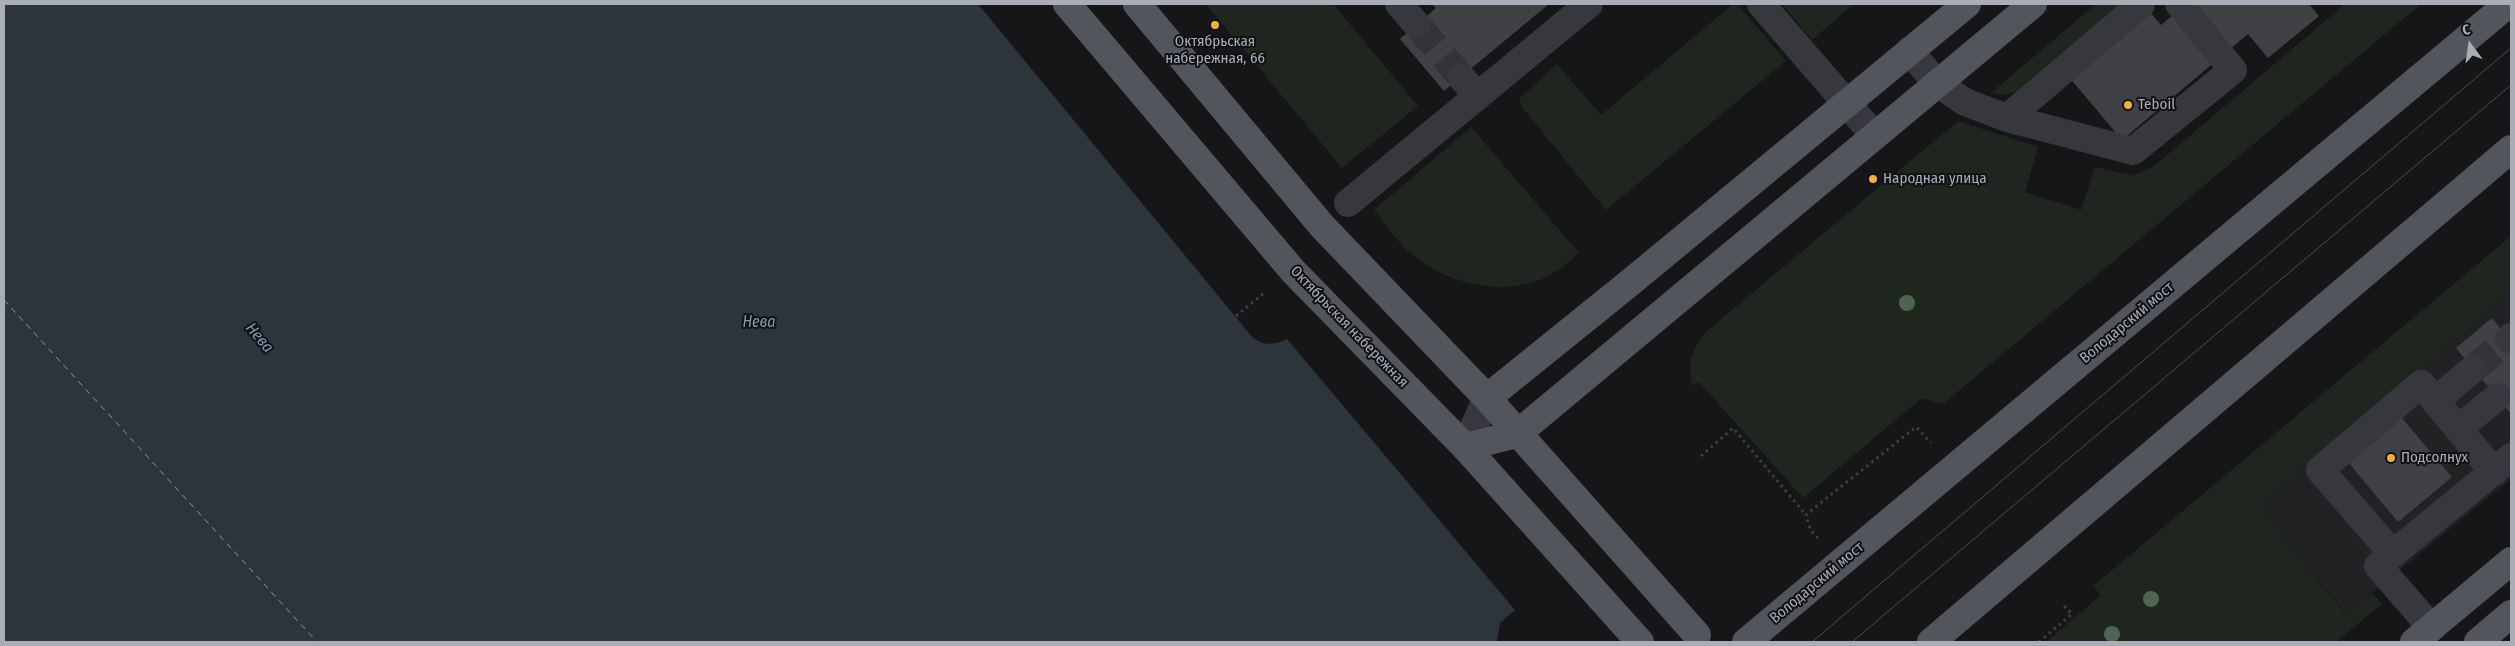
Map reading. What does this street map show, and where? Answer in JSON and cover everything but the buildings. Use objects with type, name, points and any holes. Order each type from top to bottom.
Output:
[{"type":"main road","name":"Октябрьская набережная","points":[[1067,4],[1293,270],[1465,447],[1640,642]]},
{"type":"main road","points":[[1138,4],[1322,226],[1486,398],[1697,635]]},
{"type":"main road","points":[[1486,398],[1632,281],[1967,4]]},
{"type":"main road","points":[[1465,447],[1517,434],[2033,4]]},
{"type":"main road","name":"Володарский мост","points":[[1746,642],[2508,4]]},
{"type":"main road","points":[[1933,641],[2511,149]]},
{"type":"main road","points":[[2423,635],[2511,561]]},
{"type":"main road","points":[[2478,642],[2511,614]]},
{"type":"lane","points":[[1399,4],[1417,25]]},
{"type":"lane","points":[[1348,203],[1470,87],[1590,4]]},
{"type":"lane","points":[[1761,4],[1874,135]]},
{"type":"lane","points":[[2007,118],[2141,4]]},
{"type":"lane","points":[[1909,51],[1937,83],[1965,102],[2007,118],[2133,151],[2233,70],[2179,4]]},
{"type":"lane","points":[[2435,401],[2473,369]]},
{"type":"lane","points":[[2393,554],[2320,470],[2422,384],[2458,429],[2502,464],[2393,554],[2378,566],[2423,635]]},
{"type":"lane","points":[[2458,429],[2497,397]]},
{"type":"lane","points":[[1465,447],[1486,398]]},
{"type":"path","points":[[1236,316],[1264,293]]},
{"type":"path","points":[[1701,456],[1733,428],[1806,515],[1811,530]]},
{"type":"path","points":[[1806,515],[1916,428],[1931,443]]},
{"type":"path","points":[[2039,642],[2072,614],[2062,604]]},
{"type":"shaded area","points":[[1206,4],[1333,4],[1418,106],[1342,168]]},
{"type":"shaded area","points":[[1733,4],[1737,4],[1786,61],[1606,210],[1521,106],[1519,99],[1557,64],[1601,115]]},
{"type":"shaded area","points":[[1782,4],[1854,4],[1812,40]]},
{"type":"shaded area","points":[[2096,4],[2120,4],[2015,92],[2002,95],[1991,93]]},
{"type":"shaded area","points":[[2345,4],[2421,4],[1943,404],[1922,398],[1803,498],[1699,382],[1693,386],[1690,363],[1694,349],[1708,330],[1958,121],[2038,147],[2025,192],[2081,210],[2095,167],[2133,176],[2153,167]]},
{"type":"shaded area","points":[[1471,127],[1579,253],[1560,269],[1543,279],[1504,287],[1469,283],[1452,278],[1421,262],[1408,251],[1374,210]]},
{"type":"shaded area","points":[[2511,236],[2511,294],[2258,505],[2345,614],[2373,593],[2382,604],[2336,642],[2046,642],[2101,595],[2093,586]]},
{"type":"shaded area","points":[[2511,294],[2511,479],[2346,614],[2258,505]]},
{"type":"water","name":"Нева","points":[[4,4],[978,4],[1253,338],[1270,344],[1287,339],[1515,610],[1500,623],[1497,642],[4,642]]},
{"type":"ferry route","points":[[4,300],[317,642]]},
{"type":"tunnel","points":[[1417,25],[1461,77]]},
{"type":"tunnel","points":[[2473,369],[2509,339]]},
{"type":"tram line","points":[[1812,642],[2511,48]]},
{"type":"tram line","points":[[1852,642],[2511,85]]},
{"type":"place","name":"Октябрьская набережная, 66","points":[[1215,25]]},
{"type":"place","name":"Teboil","points":[[2128,105]]},
{"type":"place","name":"Народная улица","points":[[1873,179]]},
{"type":"place","name":"Подсолнух","points":[[2391,458]]}]
